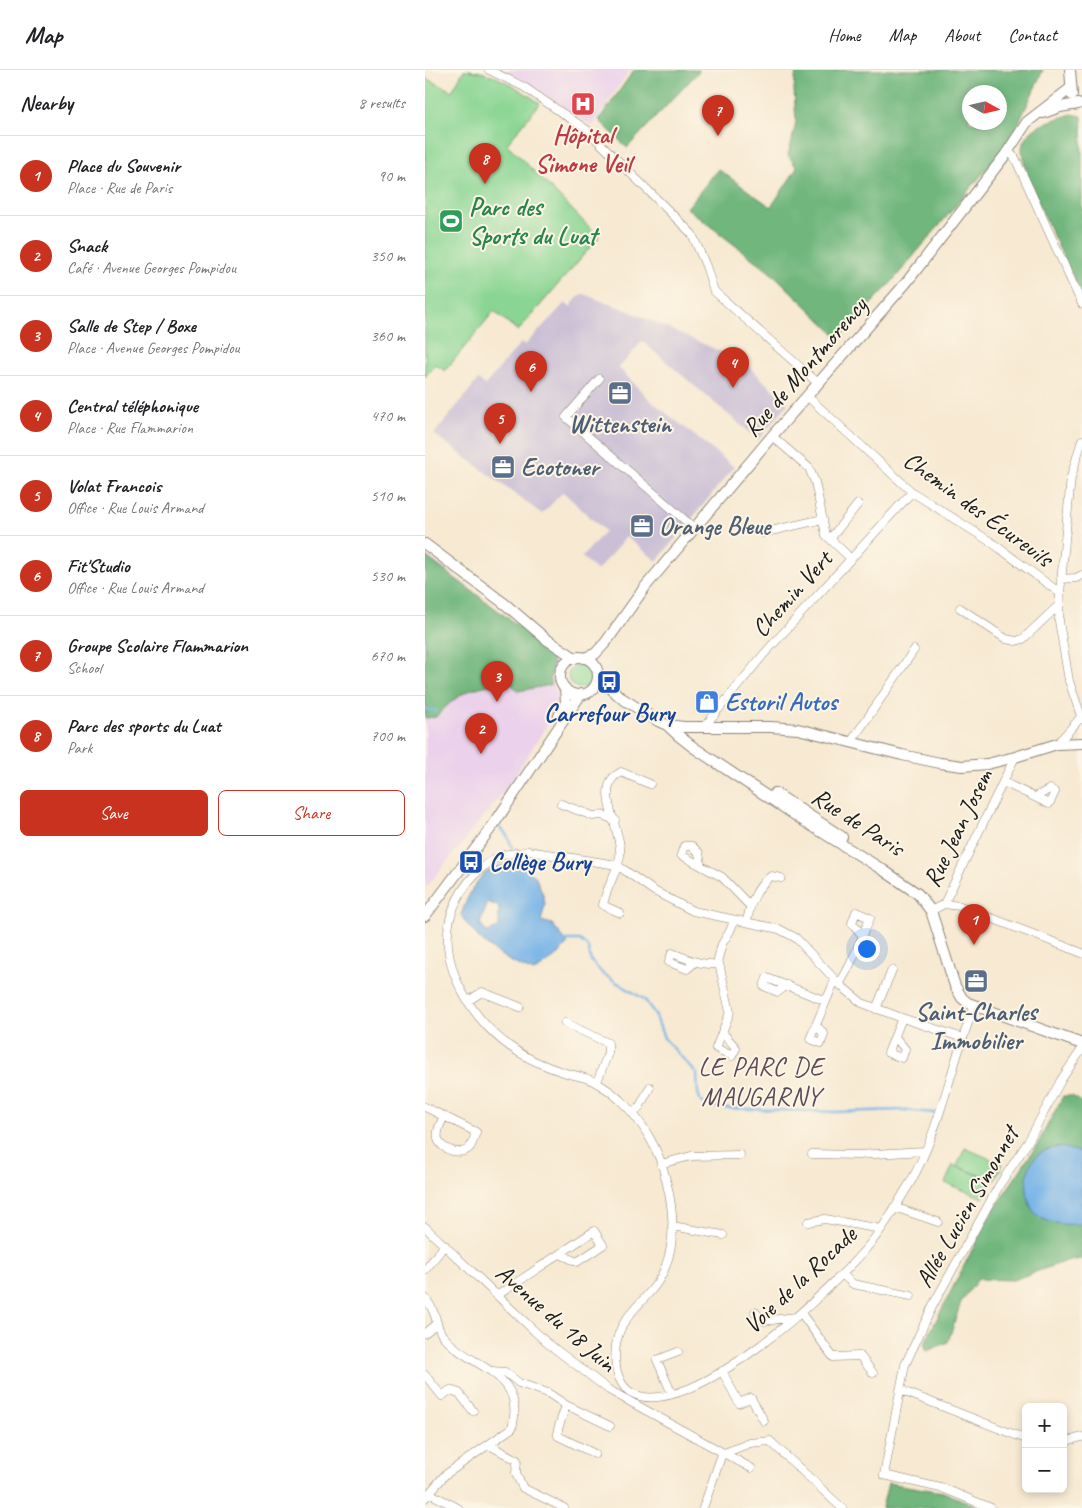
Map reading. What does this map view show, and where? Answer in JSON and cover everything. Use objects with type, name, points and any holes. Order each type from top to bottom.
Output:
[{"type":"main road","points":[[1070,70],[1072,96],[1080,105]]},
{"type":"main road","name":"Rue de Montmorency","points":[[580,658],[595,654],[645,587],[694,528],[906,283],[1008,152],[1022,128],[1032,117],[1071,88]]},
{"type":"main road","points":[[1032,117],[1060,107],[1080,105]]},
{"type":"main road","points":[[425,544],[505,604],[546,639],[591,662],[597,673],[595,685],[585,693],[495,824],[425,916]]},
{"type":"main road","points":[[425,904],[505,801],[564,709],[566,698],[565,688],[561,679],[562,669],[558,656],[546,639]]},
{"type":"main road","name":"Rue de Montmorency","points":[[597,673],[599,658],[605,642]]},
{"type":"main road","points":[[562,669],[567,662],[580,658]]},
{"type":"main road","name":"Rue de Paris","points":[[597,673],[620,696],[667,725],[693,747],[804,821],[910,888],[937,908]]},
{"type":"main road","points":[[565,688],[572,693],[585,693]]},
{"type":"main road","name":"Rue de Paris","points":[[585,693],[605,692],[620,696]]},
{"type":"main road","name":"Rue de Paris","points":[[667,725],[684,727],[684,732],[689,738],[913,882],[928,896],[937,908],[955,986],[962,998],[968,1003],[1082,1044]]},
{"type":"main road","points":[[684,727],[785,727],[815,732],[902,755],[962,766],[990,763],[1057,744],[1082,742]]},
{"type":"street","points":[[489,70],[524,87],[587,130],[692,234],[706,266],[714,291],[819,383]]},
{"type":"street","points":[[1008,152],[1015,158],[1082,304]]},
{"type":"street","points":[[599,379],[565,417],[694,528]]},
{"type":"street","name":"Chemin des Écureuils","points":[[807,396],[912,492],[991,542],[1060,593]]},
{"type":"street","points":[[772,436],[809,468],[815,482],[826,535],[847,555]]},
{"type":"street","points":[[1057,744],[1082,717],[1069,680],[1059,621],[1071,477],[1082,440]]},
{"type":"street","name":"Chemin Vert","points":[[704,727],[764,654],[912,492]]},
{"type":"street","points":[[830,539],[858,504]]},
{"type":"street","points":[[762,533],[823,519]]},
{"type":"street","points":[[1061,579],[1076,578],[1082,575]]},
{"type":"street","points":[[960,608],[1006,639],[1016,641],[1023,639],[1060,604]]},
{"type":"street","points":[[851,742],[915,650]]},
{"type":"street","name":"Rue Jean Josem","points":[[937,908],[1015,757]]},
{"type":"street","points":[[620,913],[603,905],[620,856],[609,794],[613,778],[621,772],[650,784]]},
{"type":"street","points":[[1003,782],[1035,797]]},
{"type":"street","points":[[561,804],[593,816],[602,815],[615,820]]},
{"type":"street","name":"Voie de la Rocade","points":[[528,851],[617,865],[654,891],[693,911],[779,929],[796,938],[837,982],[862,1003],[876,1010],[963,1038],[924,1151],[911,1179],[874,1240],[842,1274],[770,1340],[704,1381],[672,1394],[646,1397],[633,1394],[623,1386],[618,1376],[616,1351],[622,1326],[628,1315],[660,1280],[667,1264],[673,1226],[671,1200],[661,1164],[645,1131],[633,1114],[622,1102],[597,1082],[542,1064],[519,1052],[495,1034],[468,1001],[457,982],[449,956],[448,926],[454,907],[460,894],[474,876],[489,862],[505,855],[528,851]]},
{"type":"street","points":[[701,865],[723,877],[750,906]]},
{"type":"street","points":[[747,921],[750,906],[762,882],[771,876],[781,878]]},
{"type":"street","points":[[937,908],[960,906],[1082,953]]},
{"type":"street","points":[[723,1033],[730,1012],[719,959],[722,944],[734,920]]},
{"type":"street","points":[[816,1024],[837,982],[844,976],[862,935]]},
{"type":"street","points":[[695,962],[709,965],[719,964]]},
{"type":"street","points":[[876,1010],[892,970]]},
{"type":"street","points":[[787,985],[826,1001]]},
{"type":"street","points":[[468,1001],[481,992],[521,1007]]},
{"type":"street","points":[[963,1038],[974,1004]]},
{"type":"street","points":[[895,1037],[902,1018]]},
{"type":"street","points":[[565,1023],[608,1043],[608,1053],[597,1082]]},
{"type":"street","name":"Allée Lucien Simonnet","points":[[991,1508],[945,1489],[884,1475],[900,1390],[905,1365],[933,1305],[1001,1184],[1028,1142],[1061,1080],[1082,1049]]},
{"type":"street","points":[[633,1114],[650,1088]]},
{"type":"street","points":[[425,1107],[444,1116],[476,1132],[469,1148],[460,1152],[453,1152],[441,1145],[437,1138],[438,1129],[444,1116]]},
{"type":"street","points":[[812,1154],[857,1155],[924,1151]]},
{"type":"street","points":[[661,1164],[691,1156],[740,1155]]},
{"type":"street","points":[[894,1207],[938,1222]]},
{"type":"street","points":[[808,1222],[825,1219],[881,1229]]},
{"type":"street","points":[[673,1226],[723,1235]]},
{"type":"street","name":"Avenue du 18 Juin","points":[[425,1227],[546,1342],[609,1390],[722,1454],[751,1468]]},
{"type":"street","points":[[498,1295],[594,1231],[603,1245],[577,1262],[560,1254]]},
{"type":"street","points":[[425,1270],[445,1245]]},
{"type":"street","points":[[842,1274],[853,1284],[911,1296]]},
{"type":"street","points":[[425,1298],[434,1311],[442,1335],[453,1346],[492,1371],[509,1390],[516,1403],[516,1414],[512,1428],[445,1475],[427,1496],[458,1508]]},
{"type":"street","points":[[755,1312],[764,1321],[798,1315],[833,1357],[860,1356],[873,1373]]},
{"type":"street","points":[[425,1333],[437,1324]]},
{"type":"street","points":[[672,1394],[657,1360],[678,1352]]},
{"type":"street","points":[[492,1371],[505,1372],[519,1383],[548,1393],[566,1406],[609,1426]]},
{"type":"street","points":[[722,1371],[739,1403],[751,1398],[764,1421]]},
{"type":"street","points":[[425,1375],[441,1396],[450,1390],[459,1393],[473,1411]]},
{"type":"street","points":[[509,1390],[519,1383]]},
{"type":"street","points":[[900,1390],[1022,1437]]},
{"type":"street","points":[[566,1406],[558,1430],[559,1436],[595,1454]]},
{"type":"street","points":[[1067,1441],[1082,1438]]},
{"type":"street","points":[[703,1508],[722,1454],[749,1443],[771,1441],[842,1508]]},
{"type":"street","points":[[489,1445],[517,1460],[516,1474],[523,1488],[564,1508]]},
{"type":"shaded area","name":"Hôpital Simone Veil","points":[[500,70],[630,70],[592,126],[527,82]]},
{"type":"shaded area","points":[[583,294],[629,311],[744,362],[788,404],[758,440],[642,341],[619,368],[650,400],[734,467],[657,561],[626,537],[597,571],[582,557],[605,531],[563,492],[542,514],[434,434],[478,380],[485,385],[521,343],[525,345],[565,303],[570,307]]},
{"type":"shaded area","points":[[425,554],[544,645],[555,663],[552,678],[559,705],[512,781],[425,889]]},
{"type":"green space","name":"Parc des Sports du Luat","points":[[464,70],[494,76],[540,103],[507,144],[599,237],[518,331],[494,311],[445,371],[435,364],[425,377],[425,78],[452,91]]},
{"type":"green space","points":[[634,70],[700,70],[627,148],[599,120]]},
{"type":"green space","points":[[796,70],[1043,70],[1011,140],[890,284],[839,338],[776,277],[687,208],[718,169],[771,207],[797,168],[788,155],[796,123],[794,89]]},
{"type":"green space","points":[[1072,114],[1082,116],[1082,295],[1045,217],[1022,154],[1023,143],[1026,137],[1037,127]]},
{"type":"green space","points":[[425,556],[544,645],[553,663],[550,678],[551,685],[518,691],[509,682],[477,688],[453,700],[436,717],[425,718]]},
{"type":"green space","points":[[575,664],[585,664],[592,671],[592,681],[585,688],[575,688],[568,681],[568,671]]},
{"type":"green space","points":[[1063,1096],[1072,1096],[1082,1102],[1082,1259],[1066,1261],[1013,1280],[978,1279],[961,1302],[948,1342],[927,1351],[924,1344],[990,1215],[1037,1145]]},
{"type":"green space","points":[[965,1148],[1002,1164],[995,1181],[957,1166]]},
{"type":"green space","points":[[953,1165],[990,1180],[983,1198],[945,1183]]},
{"type":"green space","points":[[888,1483],[943,1492],[982,1508],[882,1508]]},
{"type":"water","points":[[510,863],[523,867],[535,876],[545,904],[541,921],[552,924],[568,943],[558,955],[534,972],[502,956],[483,942],[461,915],[469,896],[480,878],[491,869]],"holes":[[[488,902],[499,907],[499,925],[494,930],[486,932],[480,923]]]},
{"type":"water","points":[[1060,1147],[1082,1152],[1082,1224],[1047,1221],[1037,1215],[1030,1204],[1027,1180],[1033,1160],[1042,1152]]},
{"type":"waterway","points":[[425,709],[436,711]]},
{"type":"waterway","points":[[499,827],[504,831],[512,848]]},
{"type":"waterway","points":[[511,858],[511,865]]},
{"type":"waterway","points":[[562,940],[580,940],[588,947],[591,961],[603,974],[644,999],[655,1014],[664,1038],[697,1074],[698,1093],[702,1103],[721,1108],[835,1112],[902,1110],[935,1113]]},
{"type":"place","name":"Hôpital Simone Veil","points":[[583,104]]},
{"type":"place","name":"Groupe Scolaire Flammarion","points":[[718,136]]},
{"type":"place","name":"Parc des sports du Luat","points":[[485,184]]},
{"type":"place","name":"Parc des Sports du Luat","points":[[451,221]]},
{"type":"place","name":"Central téléphonique","points":[[733,388]]},
{"type":"place","name":"Fit'Studio","points":[[531,392]]},
{"type":"place","name":"Wittenstein","points":[[620,393]]},
{"type":"place","name":"Volat Francois","points":[[500,444]]},
{"type":"place","name":"Ecotoner","points":[[503,467]]},
{"type":"place","name":"Orange Bleue","points":[[642,526]]},
{"type":"place","name":"Carrefour Bury","points":[[609,682]]},
{"type":"place","name":"Salle de Step / Boxe","points":[[497,702]]},
{"type":"place","name":"Estoril Autos","points":[[707,702]]},
{"type":"place","name":"Snack","points":[[481,754]]},
{"type":"place","name":"Collège Bury","points":[[471,862]]},
{"type":"place","name":"Place du Souvenir","points":[[974,945]]},
{"type":"place","name":"Saint-Charles Immobilier","points":[[976,981]]},
{"type":"district","name":"LE PARC DE MAUGARNY","points":[[761,1081]]}]
